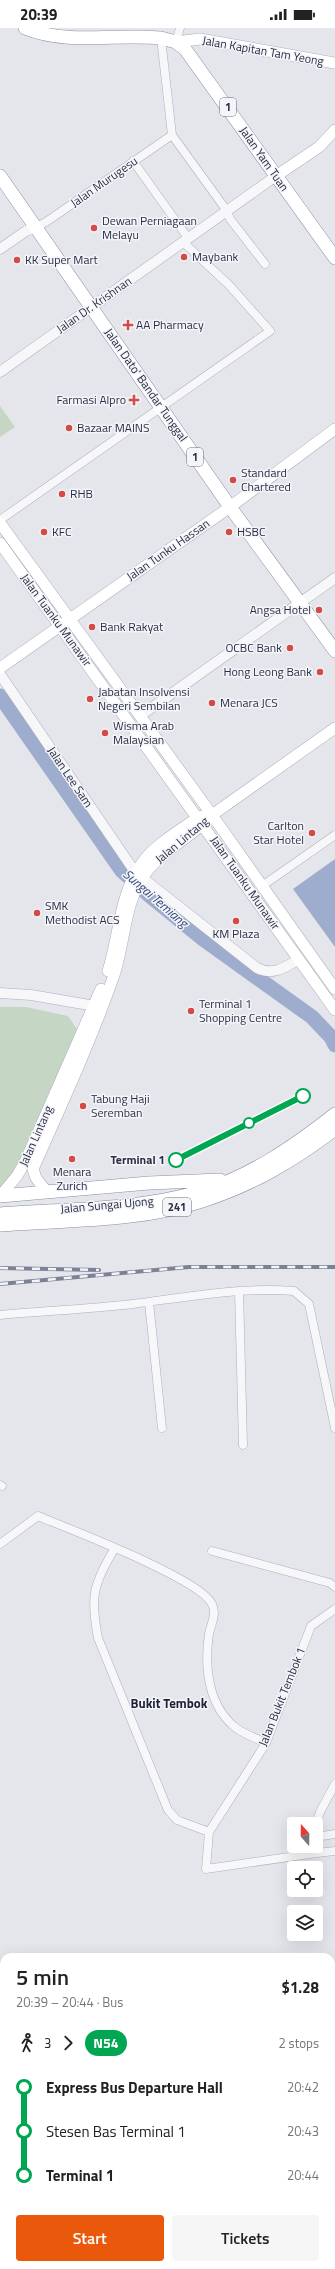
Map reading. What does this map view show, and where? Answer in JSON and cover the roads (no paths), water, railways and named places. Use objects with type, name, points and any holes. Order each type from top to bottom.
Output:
[{"type":"highway","name":"Jalan Kapitan Tam Yeong","points":[[25,28],[42,34],[68,38],[161,38],[176,42]]},
{"type":"highway","name":"Jalan Yam Tuan","points":[[176,42],[185,48],[193,58],[276,176],[333,251]]},
{"type":"highway","name":"Jalan Dato' Bandar Tunggal","points":[[0,176],[230,507],[335,651]]},
{"type":"highway","name":"Jalan Sungai Ujong","points":[[0,1214],[132,1204],[199,1192],[231,1180],[294,1147],[335,1114]]},
{"type":"highway","name":"Jalan Sungai Ujong","points":[[0,1225],[132,1215],[201,1202],[236,1189],[281,1167],[335,1129]]},
{"type":"highway","points":[[1,1196],[46,1190],[149,1183],[231,1180]]},
{"type":"main road","name":"Jalan Kapitan Tam Yeong","points":[[176,42],[200,39],[335,63]]},
{"type":"main road","points":[[276,176],[319,148],[335,131]]},
{"type":"main road","name":"Jalan Tunku Hassan","points":[[0,668],[230,507],[335,429]]},
{"type":"main road","name":"Jalan Tuanku Munawir","points":[[0,523],[212,815],[335,989]]},
{"type":"main road","name":"Jalan Tuanku Munawir","points":[[0,542],[335,1010]]},
{"type":"main road","name":"Jalan Lintang","points":[[46,1190],[36,1178],[34,1169],[76,1073],[98,1007],[110,963],[123,904],[130,894],[137,878],[201,821],[212,815],[335,728]]},
{"type":"main road","name":"Jalan Lintang","points":[[1,1196],[22,1167],[34,1138],[98,1007]]},
{"type":"main road","points":[[34,1138],[37,1145],[46,1141]]},
{"type":"street","points":[[176,42],[180,28]]},
{"type":"street","points":[[161,38],[172,135],[227,211],[230,219],[265,264]]},
{"type":"street","name":"Jalan Murugesu","points":[[36,227],[46,222],[132,161],[172,135]]},
{"type":"street","points":[[0,520],[270,331],[229,285],[185,240],[132,161]]},
{"type":"street","name":"Jalan Dr. Krishnan","points":[[0,372],[276,176]]},
{"type":"street","points":[[0,249],[26,231],[36,227]]},
{"type":"street","points":[[140,716],[335,578]]},
{"type":"street","name":"Jalan Lee Sam","points":[[0,674],[137,878],[257,968],[271,972],[281,969],[299,959]]},
{"type":"street","points":[[262,886],[335,834]]},
{"type":"street","points":[[0,993],[31,995],[98,1007]]},
{"type":"street","points":[[239,1291],[243,1445]]},
{"type":"street","points":[[0,1315],[149,1302],[239,1291],[294,1291],[309,1304],[335,1428]]},
{"type":"street","points":[[149,1302],[162,1428]]},
{"type":"street","points":[[0,1544],[38,1516],[156,1566],[200,1592],[212,1604],[214,1616],[207,1650],[207,1673],[215,1699],[223,1717],[237,1729],[266,1743]]},
{"type":"street","points":[[115,1548],[102,1570],[94,1590],[93,1613],[98,1638],[168,1810],[177,1820],[209,1832],[206,1869],[316,1853]]},
{"type":"street","points":[[212,1551],[330,1583],[335,1588]]},
{"type":"street","name":"Jalan Bukit Tembok 1","points":[[209,1832],[266,1743],[311,1626],[335,1609]]},
{"type":"street","points":[[318,1817],[335,1784]]},
{"type":"street","points":[[323,1835],[335,1834]]},
{"type":"street","points":[[323,1852],[335,1851]]},
{"type":"water","points":[[335,859],[335,947],[293,889]]},
{"type":"waterway","name":"Sungai Temiang","points":[[0,696],[122,871],[203,939],[312,1017],[331,1037],[335,1045]]},
{"type":"railway","points":[[0,1284],[189,1267],[335,1267]]},
{"type":"railway","points":[[0,1268],[99,1270]]},
{"type":"place","name":"Dewan Perniagaan Melayu","points":[[94,228]]},
{"type":"place","name":"Maybank","points":[[184,257]]},
{"type":"place","name":"KK Super Mart","points":[[17,260]]},
{"type":"place","name":"AA Pharmacy","points":[[128,325]]},
{"type":"place","name":"Farmasi Alpro","points":[[134,400]]},
{"type":"place","name":"Bazaar MAINS","points":[[69,428]]},
{"type":"place","name":"Standard Chartered","points":[[233,480]]},
{"type":"place","name":"RHB","points":[[62,494]]},
{"type":"place","name":"KFC","points":[[44,532]]},
{"type":"place","name":"HSBC","points":[[229,532]]},
{"type":"place","name":"Angsa Hotel","points":[[319,610]]},
{"type":"place","name":"Bank Rakyat","points":[[92,627]]},
{"type":"place","name":"OCBC Bank","points":[[290,648]]},
{"type":"place","name":"Hong Leong Bank","points":[[320,672]]},
{"type":"place","name":"Jabatan Insolvensi Negeri Sembilan","points":[[90,699]]},
{"type":"place","name":"Menara JCS","points":[[212,703]]},
{"type":"place","name":"Wisma Arab Malaysian","points":[[105,733]]},
{"type":"place","name":"Carlton Star Hotel","points":[[312,833]]},
{"type":"place","name":"SMK Methodist ACS","points":[[37,913]]},
{"type":"place","name":"KM Plaza","points":[[236,921]]},
{"type":"place","name":"Terminal 1 Shopping Centre","points":[[191,1011]]},
{"type":"place","name":"Tabung Haji Seremban","points":[[83,1106]]},
{"type":"place","name":"Menara Zurich","points":[[72,1159]]},
{"type":"place","name":"Terminal 1","points":[[176,1160]]},
{"type":"district","name":"Bukit Tembok","points":[[169,1703]]}]
